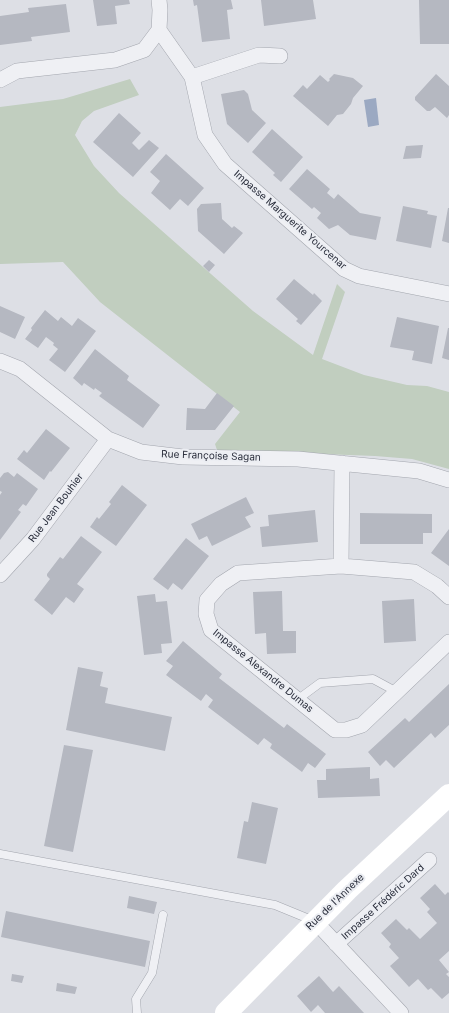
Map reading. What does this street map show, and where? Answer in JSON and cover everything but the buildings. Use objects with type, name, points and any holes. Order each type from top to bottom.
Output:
[{"type":"street","points":[[0,80],[17,71],[115,60],[144,50],[159,30],[159,0]]},
{"type":"street","name":"Impasse Marguerite Yourcenar","points":[[159,30],[192,77],[205,135],[225,164],[344,269],[359,276],[449,294]]},
{"type":"street","points":[[192,77],[259,55],[280,56]]},
{"type":"street","name":"Rue Françoise Sagan","points":[[0,361],[20,369],[108,439],[141,452],[183,457],[298,459],[419,471],[449,480]]},
{"type":"street","name":"Rue Jean Bouhier","points":[[0,575],[33,539],[108,439]]},
{"type":"street","points":[[342,463],[342,566]]},
{"type":"street","name":"Impasse Alexandre Dumas","points":[[449,597],[437,586],[414,572],[342,566],[238,573],[221,584],[207,600],[206,614],[211,630],[335,730],[346,730],[362,725],[449,642]]},
{"type":"street","name":"Rue de l'Annexe","points":[[226,1013],[315,921],[449,795]]},
{"type":"street","name":"Impasse Frédéric Dard","points":[[336,944],[429,860]]},
{"type":"street","name":"Impasse Frédéric Dard","points":[[315,921],[401,1013]]},
{"type":"lane","points":[[297,700],[320,682],[373,679],[396,692]]},
{"type":"lane","points":[[0,854],[275,905],[315,921]]},
{"type":"lane","points":[[136,1013],[136,999],[152,973],[163,915]]},
{"type":"green space","points":[[130,79],[139,95],[94,111],[82,121],[75,135],[94,166],[119,193],[253,311],[313,355],[337,284],[345,292],[322,359],[364,375],[407,385],[427,386],[449,392],[449,469],[412,459],[375,456],[217,450],[215,444],[240,412],[100,302],[63,262],[0,264],[0,107],[63,99]]},
{"type":"water","points":[[376,98],[379,125],[368,127],[364,100]]}]
